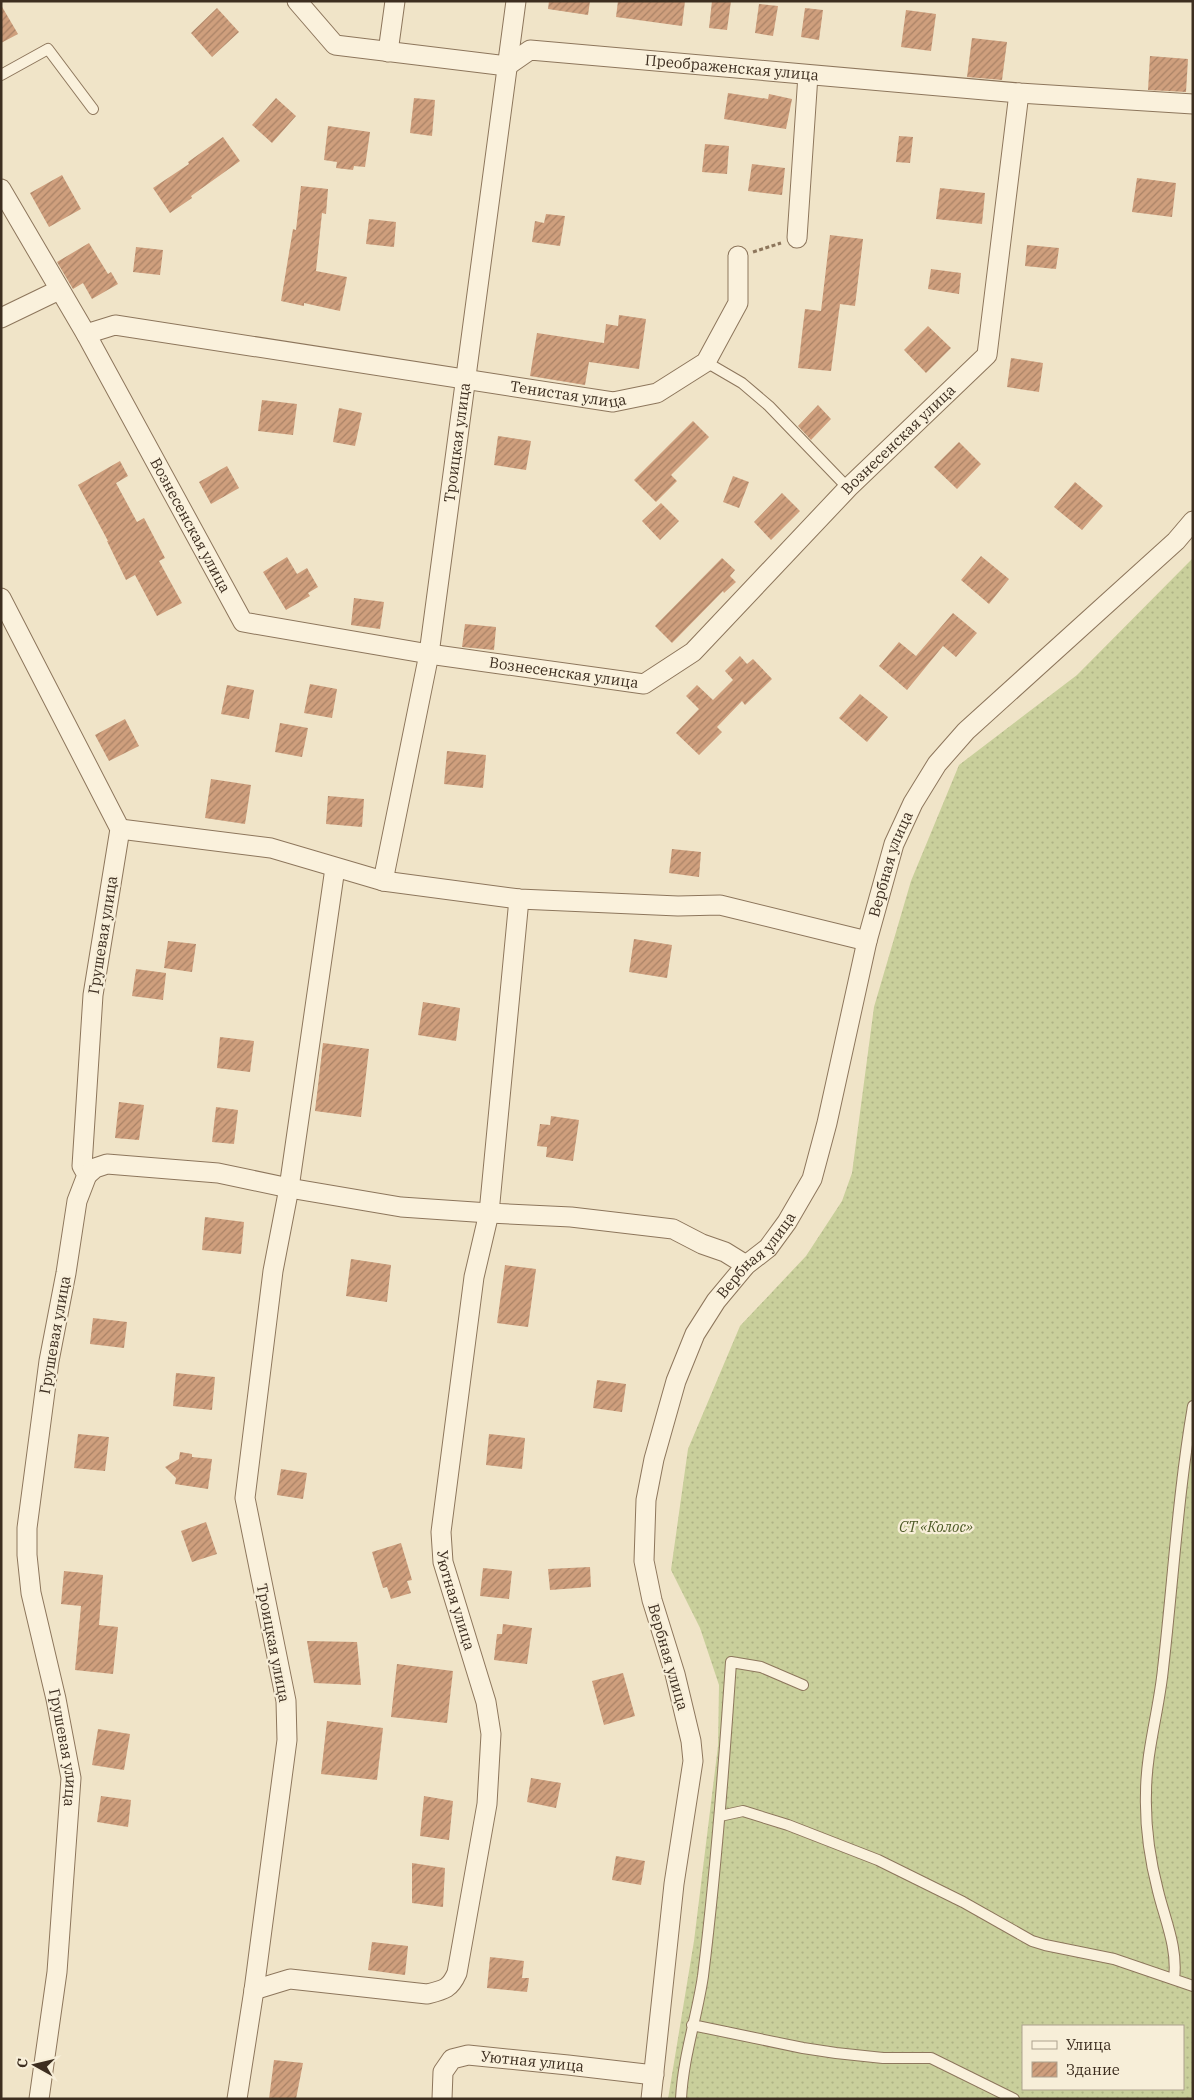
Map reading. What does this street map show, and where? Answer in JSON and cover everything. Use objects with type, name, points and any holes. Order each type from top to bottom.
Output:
[{"type":"street","points":[[297,1],[335,45],[507,66]]},
{"type":"street","points":[[388,52],[395,1]]},
{"type":"street","name":"Троицкая улица","points":[[384,881],[429,654],[516,1]]},
{"type":"street","name":"Преображенская улица","points":[[507,66],[530,50],[1019,93],[1193,104]]},
{"type":"street","points":[[798,238],[808,74]]},
{"type":"street","name":"Вознесенская улица","points":[[1,189],[86,334],[244,622],[429,654],[644,684],[694,652],[848,488],[987,355],[1019,93]]},
{"type":"street","name":"Тенистая улица","points":[[86,334],[115,325],[613,402],[657,393],[706,362],[738,304],[738,256]]},
{"type":"street","points":[[1,318],[59,290]]},
{"type":"street","name":"Вербная улица","points":[[651,2099],[674,1884],[693,1761],[691,1741],[675,1674],[652,1600],[644,1561],[646,1500],[654,1459],[676,1381],[695,1334],[716,1301],[746,1265],[768,1248],[787,1222],[812,1179],[827,1123],[867,941],[894,844],[913,804],[937,764],[966,731],[1176,542],[1193,521]]},
{"type":"street","points":[[1,598],[120,829],[271,848],[384,881],[519,899],[678,906],[720,905],[867,941]]},
{"type":"street","name":"Грушевая улица","points":[[39,2099],[57,1972],[71,1778],[56,1699],[31,1593],[27,1555],[27,1528],[49,1360],[66,1274],[77,1201],[87,1176],[82,1166],[93,995],[120,829]]},
{"type":"street","name":"Троицкая улица","points":[[237,2099],[254,1990],[287,1740],[286,1701],[245,1498],[273,1271],[289,1188],[335,868]]},
{"type":"street","name":"Уютная улица","points":[[254,1990],[290,1979],[427,1994],[441,1991],[451,1985],[457,1973],[487,1804],[491,1734],[486,1702],[443,1562],[441,1532],[474,1277],[489,1213],[519,899]]},
{"type":"street","points":[[87,1176],[95,1168],[107,1164],[218,1173],[289,1188],[402,1207],[571,1217],[673,1230],[702,1244],[726,1252],[746,1265]]},
{"type":"street","name":"Уютная улица","points":[[442,2099],[444,2072],[452,2059],[468,2055],[568,2064],[654,2075]]},
{"type":"lane","points":[[1,75],[48,49],[93,109]]},
{"type":"lane","points":[[706,362],[742,383],[769,406],[848,488]]},
{"type":"lane","points":[[1174,1979],[1175,1951],[1156,1886],[1148,1825],[1146,1774],[1163,1670],[1193,1406]]},
{"type":"lane","points":[[681,2099],[682,2078],[702,1980],[720,1816],[731,1662],[761,1667],[803,1685]]},
{"type":"lane","points":[[720,1816],[743,1811],[788,1825],[878,1860],[963,1902],[1032,1941],[1114,1959],[1193,1986]]},
{"type":"lane","points":[[692,2025],[820,2051],[883,2058],[931,2058],[1014,2099]]},
{"type":"path","points":[[738,256],[798,238]]},
{"type":"green space","name":"СТ «Колос»","points":[[1193,558],[1193,2099],[668,2099],[694,1941],[718,1746],[719,1685],[700,1628],[671,1570],[688,1449],[740,1326],[806,1256],[842,1201],[852,1173],[874,1007],[911,881],[959,765],[1077,675]]},
{"type":"building","points":[[549,1],[590,1],[588,15],[548,9]]},
{"type":"building","points":[[618,1],[685,1],[682,26],[616,17]]},
{"type":"building","points":[[712,1],[731,1],[727,30],[709,28]]},
{"type":"building","points":[[759,4],[778,6],[773,36],[755,33]]},
{"type":"building","points":[[1,5],[18,34],[1,43]]},
{"type":"building","points":[[217,8],[239,32],[212,57],[191,33]]},
{"type":"building","points":[[805,8],[823,10],[819,40],[801,37]]},
{"type":"building","points":[[906,10],[936,14],[931,51],[901,47]]},
{"type":"building","points":[[972,38],[1007,42],[1002,80],[967,77]]},
{"type":"building","points":[[1150,56],[1188,59],[1186,92],[1148,90]]},
{"type":"building","points":[[728,93],[768,99],[769,94],[792,99],[786,129],[724,119]]},
{"type":"building","points":[[276,98],[296,116],[272,143],[252,125]]},
{"type":"building","points":[[414,98],[435,100],[432,136],[410,133]]},
{"type":"building","points":[[328,126],[370,132],[365,167],[354,166],[353,170],[336,168],[337,162],[324,160]]},
{"type":"building","points":[[899,136],[913,137],[910,163],[896,162]]},
{"type":"building","points":[[223,137],[240,161],[170,213],[153,188],[189,164],[188,162]]},
{"type":"building","points":[[705,144],[729,146],[727,174],[702,172]]},
{"type":"building","points":[[752,164],[785,168],[782,195],[748,191]]},
{"type":"building","points":[[62,175],[81,209],[49,227],[30,193]]},
{"type":"building","points":[[1137,178],[1176,183],[1172,217],[1132,212]]},
{"type":"building","points":[[301,186],[328,189],[326,214],[322,213],[316,271],[347,277],[340,311],[304,303],[304,306],[281,301],[293,229],[296,230]]},
{"type":"building","points":[[940,188],[985,193],[982,224],[936,219]]},
{"type":"building","points":[[546,214],[565,216],[560,246],[532,242],[535,221],[544,223]]},
{"type":"building","points":[[369,219],[396,222],[394,247],[366,244]]},
{"type":"building","points":[[830,235],[863,239],[855,306],[840,304],[831,371],[798,368],[805,309],[821,311]]},
{"type":"building","points":[[89,243],[108,274],[111,272],[118,284],[92,299],[83,283],[73,289],[57,262]]},
{"type":"building","points":[[1027,245],[1059,248],[1056,269],[1025,266]]},
{"type":"building","points":[[136,247],[163,250],[160,275],[133,272]]},
{"type":"building","points":[[931,269],[961,273],[959,294],[928,289]]},
{"type":"building","points":[[619,315],[646,319],[639,369],[589,362],[585,385],[530,376],[537,333],[604,343],[606,324],[618,326]]},
{"type":"building","points":[[928,326],[951,348],[926,373],[904,350]]},
{"type":"building","points":[[1011,358],[1043,363],[1039,392],[1007,387]]},
{"type":"building","points":[[262,400],[297,404],[293,435],[258,431]]},
{"type":"building","points":[[818,405],[831,419],[811,440],[798,426]]},
{"type":"building","points":[[339,408],[362,413],[355,446],[333,442]]},
{"type":"building","points":[[693,421],[709,437],[671,475],[677,481],[656,502],[634,480]]},
{"type":"building","points":[[498,436],[531,441],[526,470],[494,465]]},
{"type":"building","points":[[959,442],[981,464],[957,489],[934,467]]},
{"type":"building","points":[[120,461],[128,476],[116,483],[137,522],[144,518],[165,558],[159,561],[182,603],[157,616],[135,575],[126,580],[108,541],[78,485]]},
{"type":"building","points":[[227,466],[239,488],[211,504],[199,482]]},
{"type":"building","points":[[733,476],[749,482],[739,508],[723,502]]},
{"type":"building","points":[[1075,482],[1103,506],[1082,530],[1054,507]]},
{"type":"building","points":[[782,493],[800,511],[771,540],[754,522]]},
{"type":"building","points":[[661,503],[679,521],[660,540],[642,521]]},
{"type":"building","points":[[981,556],[1009,579],[989,604],[961,580]]},
{"type":"building","points":[[287,557],[297,574],[307,568],[318,587],[308,593],[310,596],[286,610],[263,572]]},
{"type":"building","points":[[722,558],[735,570],[730,576],[736,582],[724,593],[723,591],[672,643],[655,626]]},
{"type":"building","points":[[354,598],[384,602],[380,629],[351,625]]},
{"type":"building","points":[[953,613],[977,633],[956,657],[943,646],[907,690],[879,666],[899,642],[916,656]]},
{"type":"building","points":[[465,624],[496,627],[494,650],[462,647]]},
{"type":"building","points":[[740,656],[747,664],[753,659],[772,679],[745,705],[742,701],[717,727],[722,732],[699,755],[676,733],[699,709],[686,696],[697,685],[713,700],[733,680],[725,671]]},
{"type":"building","points":[[310,684],[337,689],[332,718],[304,713]]},
{"type":"building","points":[[227,685],[254,690],[249,719],[221,714]]},
{"type":"building","points":[[860,694],[888,717],[867,742],[839,718]]},
{"type":"building","points":[[125,719],[139,746],[109,761],[95,735]]},
{"type":"building","points":[[280,723],[308,728],[302,757],[275,752]]},
{"type":"building","points":[[447,751],[486,755],[483,788],[444,784]]},
{"type":"building","points":[[211,779],[251,785],[245,824],[205,818]]},
{"type":"building","points":[[328,796],[364,799],[362,827],[326,824]]},
{"type":"building","points":[[672,849],[701,852],[699,877],[669,873]]},
{"type":"building","points":[[634,939],[672,945],[667,978],[629,972]]},
{"type":"building","points":[[168,941],[196,944],[192,972],[164,968]]},
{"type":"building","points":[[136,969],[166,973],[163,1000],[132,996]]},
{"type":"building","points":[[423,1002],[460,1008],[456,1041],[418,1035]]},
{"type":"building","points":[[220,1037],[254,1041],[250,1072],[217,1068]]},
{"type":"building","points":[[323,1043],[369,1049],[361,1117],[315,1111]]},
{"type":"building","points":[[119,1102],[144,1105],[139,1140],[115,1138]]},
{"type":"building","points":[[216,1107],[238,1110],[234,1144],[212,1142]]},
{"type":"building","points":[[551,1116],[579,1120],[573,1161],[546,1157],[547,1147],[537,1146],[540,1124],[550,1125]]},
{"type":"building","points":[[205,1217],[244,1222],[241,1254],[202,1250]]},
{"type":"building","points":[[351,1259],[391,1265],[387,1302],[346,1296]]},
{"type":"building","points":[[505,1265],[536,1269],[528,1327],[497,1323]]},
{"type":"building","points":[[93,1318],[127,1322],[124,1348],[90,1344]]},
{"type":"building","points":[[176,1373],[215,1377],[212,1410],[173,1406]]},
{"type":"building","points":[[597,1380],[626,1384],[622,1412],[593,1408]]},
{"type":"building","points":[[78,1434],[109,1437],[105,1471],[74,1468]]},
{"type":"building","points":[[489,1434],[525,1438],[522,1469],[486,1465]]},
{"type":"building","points":[[180,1452],[192,1454],[192,1457],[212,1459],[208,1489],[175,1484],[176,1478],[165,1467],[179,1459]]},
{"type":"building","points":[[281,1469],[307,1473],[303,1499],[277,1495]]},
{"type":"building","points":[[206,1522],[217,1554],[192,1562],[181,1531]]},
{"type":"building","points":[[401,1543],[412,1580],[407,1581],[411,1593],[391,1599],[387,1587],[383,1588],[372,1552]]},
{"type":"building","points":[[590,1567],[591,1587],[550,1590],[548,1569]]},
{"type":"building","points":[[483,1568],[512,1571],[509,1599],[480,1596]]},
{"type":"building","points":[[64,1571],[103,1575],[99,1625],[118,1627],[113,1674],[75,1670],[81,1606],[61,1604]]},
{"type":"building","points":[[503,1624],[532,1628],[527,1664],[494,1660],[497,1634],[502,1634]]},
{"type":"building","points":[[307,1641],[357,1642],[361,1685],[314,1683]]},
{"type":"building","points":[[397,1664],[453,1671],[447,1723],[391,1717]]},
{"type":"building","points":[[623,1673],[635,1716],[604,1725],[592,1681]]},
{"type":"building","points":[[327,1721],[383,1728],[377,1780],[321,1774]]},
{"type":"building","points":[[98,1729],[130,1734],[124,1770],[92,1765]]},
{"type":"building","points":[[531,1778],[561,1783],[556,1808],[527,1802]]},
{"type":"building","points":[[101,1796],[131,1800],[128,1827],[97,1822]]},
{"type":"building","points":[[424,1796],[453,1801],[449,1840],[420,1836]]},
{"type":"building","points":[[616,1856],[645,1861],[641,1885],[612,1880]]},
{"type":"building","points":[[412,1863],[445,1868],[443,1907],[412,1903]]},
{"type":"building","points":[[372,1942],[408,1946],[405,1975],[368,1970]]},
{"type":"building","points":[[490,1957],[524,1961],[522,1978],[529,1978],[527,1992],[487,1988]]},
{"type":"building","points":[[274,2060],[303,2063],[296,2099],[269,2099]]}]
